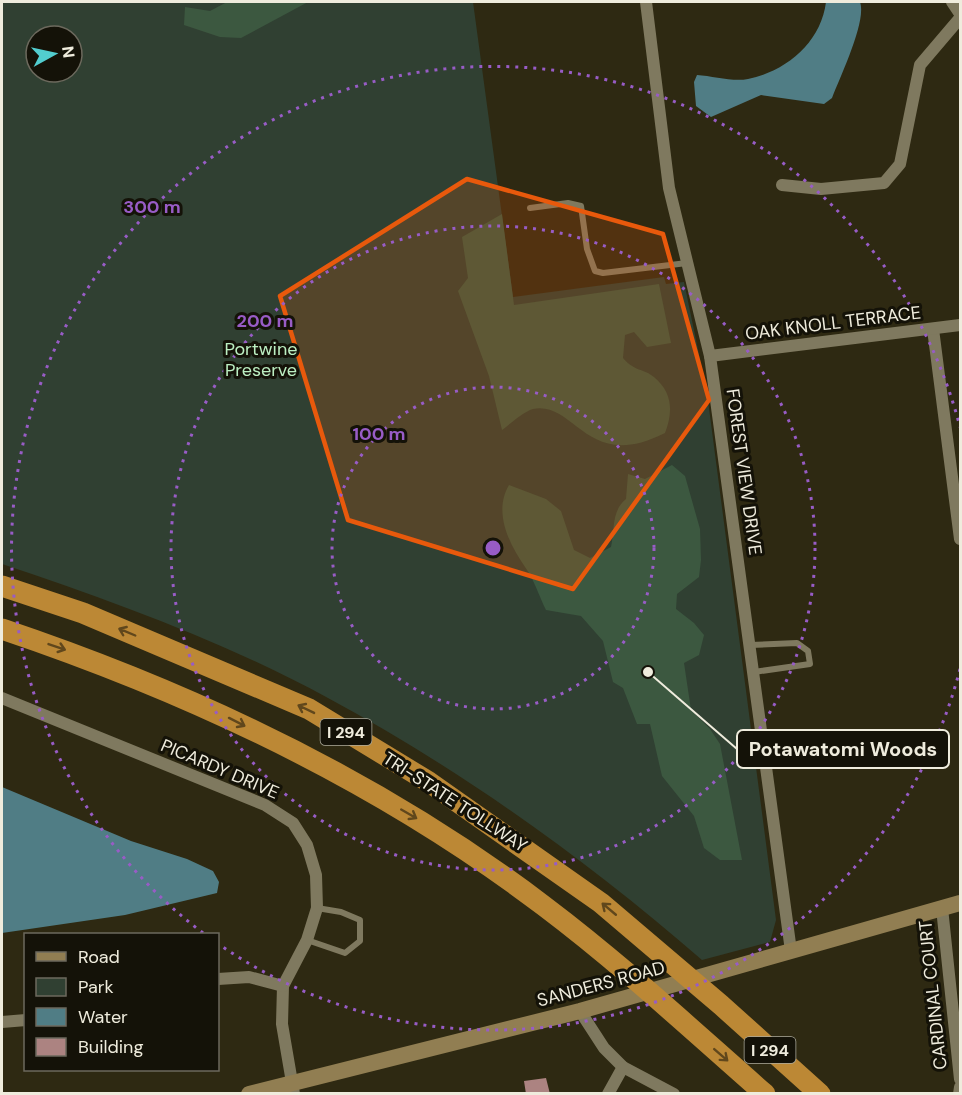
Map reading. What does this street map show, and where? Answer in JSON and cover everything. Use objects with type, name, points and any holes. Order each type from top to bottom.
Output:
[{"type":"highway","name":"TRI-STATE TOLLWAY","points":[[2,586],[83,613],[309,710],[429,782],[592,896],[654,946],[820,1094]]},
{"type":"highway","name":"TRI-STATE TOLLWAY","points":[[2,629],[76,654],[215,710],[318,762],[424,823],[543,905],[609,958],[765,1094]]},
{"type":"main road","name":"SANDERS ROAD","points":[[249,1094],[293,1088],[580,1011],[960,903]]},
{"type":"street","name":"FOREST VIEW DRIVE","points":[[646,2],[669,188],[710,356],[791,951]]},
{"type":"street","points":[[782,186],[821,189],[884,183],[900,165],[920,65],[960,16],[952,2]]},
{"type":"street","name":"OAK KNOLL TERRACE","points":[[710,356],[960,325]]},
{"type":"street","points":[[933,329],[960,539]]},
{"type":"street","name":"PICARDY DRIVE","points":[[2,698],[265,805],[292,823],[307,845],[316,875],[317,908],[307,940],[283,986],[282,1024],[293,1088]]},
{"type":"street","name":"CARDINAL COURT","points":[[942,908],[960,1079]]},
{"type":"street","points":[[219,979],[249,977],[283,986]]},
{"type":"street","points":[[580,1011],[604,1048],[623,1067],[674,1094]]},
{"type":"street","points":[[2,1022],[24,1020]]},
{"type":"street","points":[[608,1094],[623,1067]]},
{"type":"street","name":"CARDINAL COURT","points":[[959,1094],[960,1087]]},
{"type":"lane","points":[[530,208],[568,203],[581,206],[587,249],[595,271],[603,273],[687,263]]},
{"type":"lane","points":[[749,645],[797,643],[808,651],[810,664],[753,672]]},
{"type":"lane","points":[[307,940],[345,953],[360,941],[360,920],[341,912],[317,908]]},
{"type":"highlighted area","points":[[467,179],[663,234],[709,400],[573,589],[348,520],[280,296]]},
{"type":"green space","name":"Portwine Preserve","points":[[2,2],[473,2],[513,297],[664,277],[666,284],[684,282],[707,393],[776,920],[770,942],[702,960],[569,852],[475,787],[378,726],[250,659],[84,592],[2,564]]},
{"type":"green space","points":[[227,2],[308,2],[241,38],[220,37],[184,25],[185,7],[210,11]]},
{"type":"green space","points":[[502,214],[514,305],[659,284],[671,343],[647,347],[634,332],[625,335],[623,358],[631,366],[654,377],[665,390],[670,410],[665,433],[638,443],[617,445],[600,441],[548,409],[533,409],[502,430],[489,376],[458,291],[468,278],[462,237]]},
{"type":"green space","points":[[672,465],[685,476],[700,529],[699,577],[677,594],[676,609],[694,623],[704,635],[699,655],[684,663],[691,710],[710,729],[720,744],[742,860],[720,860],[704,848],[694,816],[662,776],[650,724],[637,724],[623,688],[613,682],[603,641],[581,616],[546,610],[509,538],[503,517],[504,495],[509,485],[546,499],[561,511],[574,550],[590,558],[611,547],[616,515],[626,499],[628,474],[645,479]]},
{"type":"water","points":[[826,2],[860,2],[861,11],[856,35],[832,98],[824,104],[761,95],[711,117],[696,106],[694,82],[697,75],[742,80],[776,69],[788,62],[809,42],[823,16]]},
{"type":"water","points":[[2,787],[131,841],[187,859],[213,871],[219,882],[217,893],[125,915],[2,933]]},
{"type":"building","points":[[546,1078],[550,1094],[526,1094],[524,1081]]},
{"type":"place","name":"Potawatomi Woods","points":[[648,672]]}]
